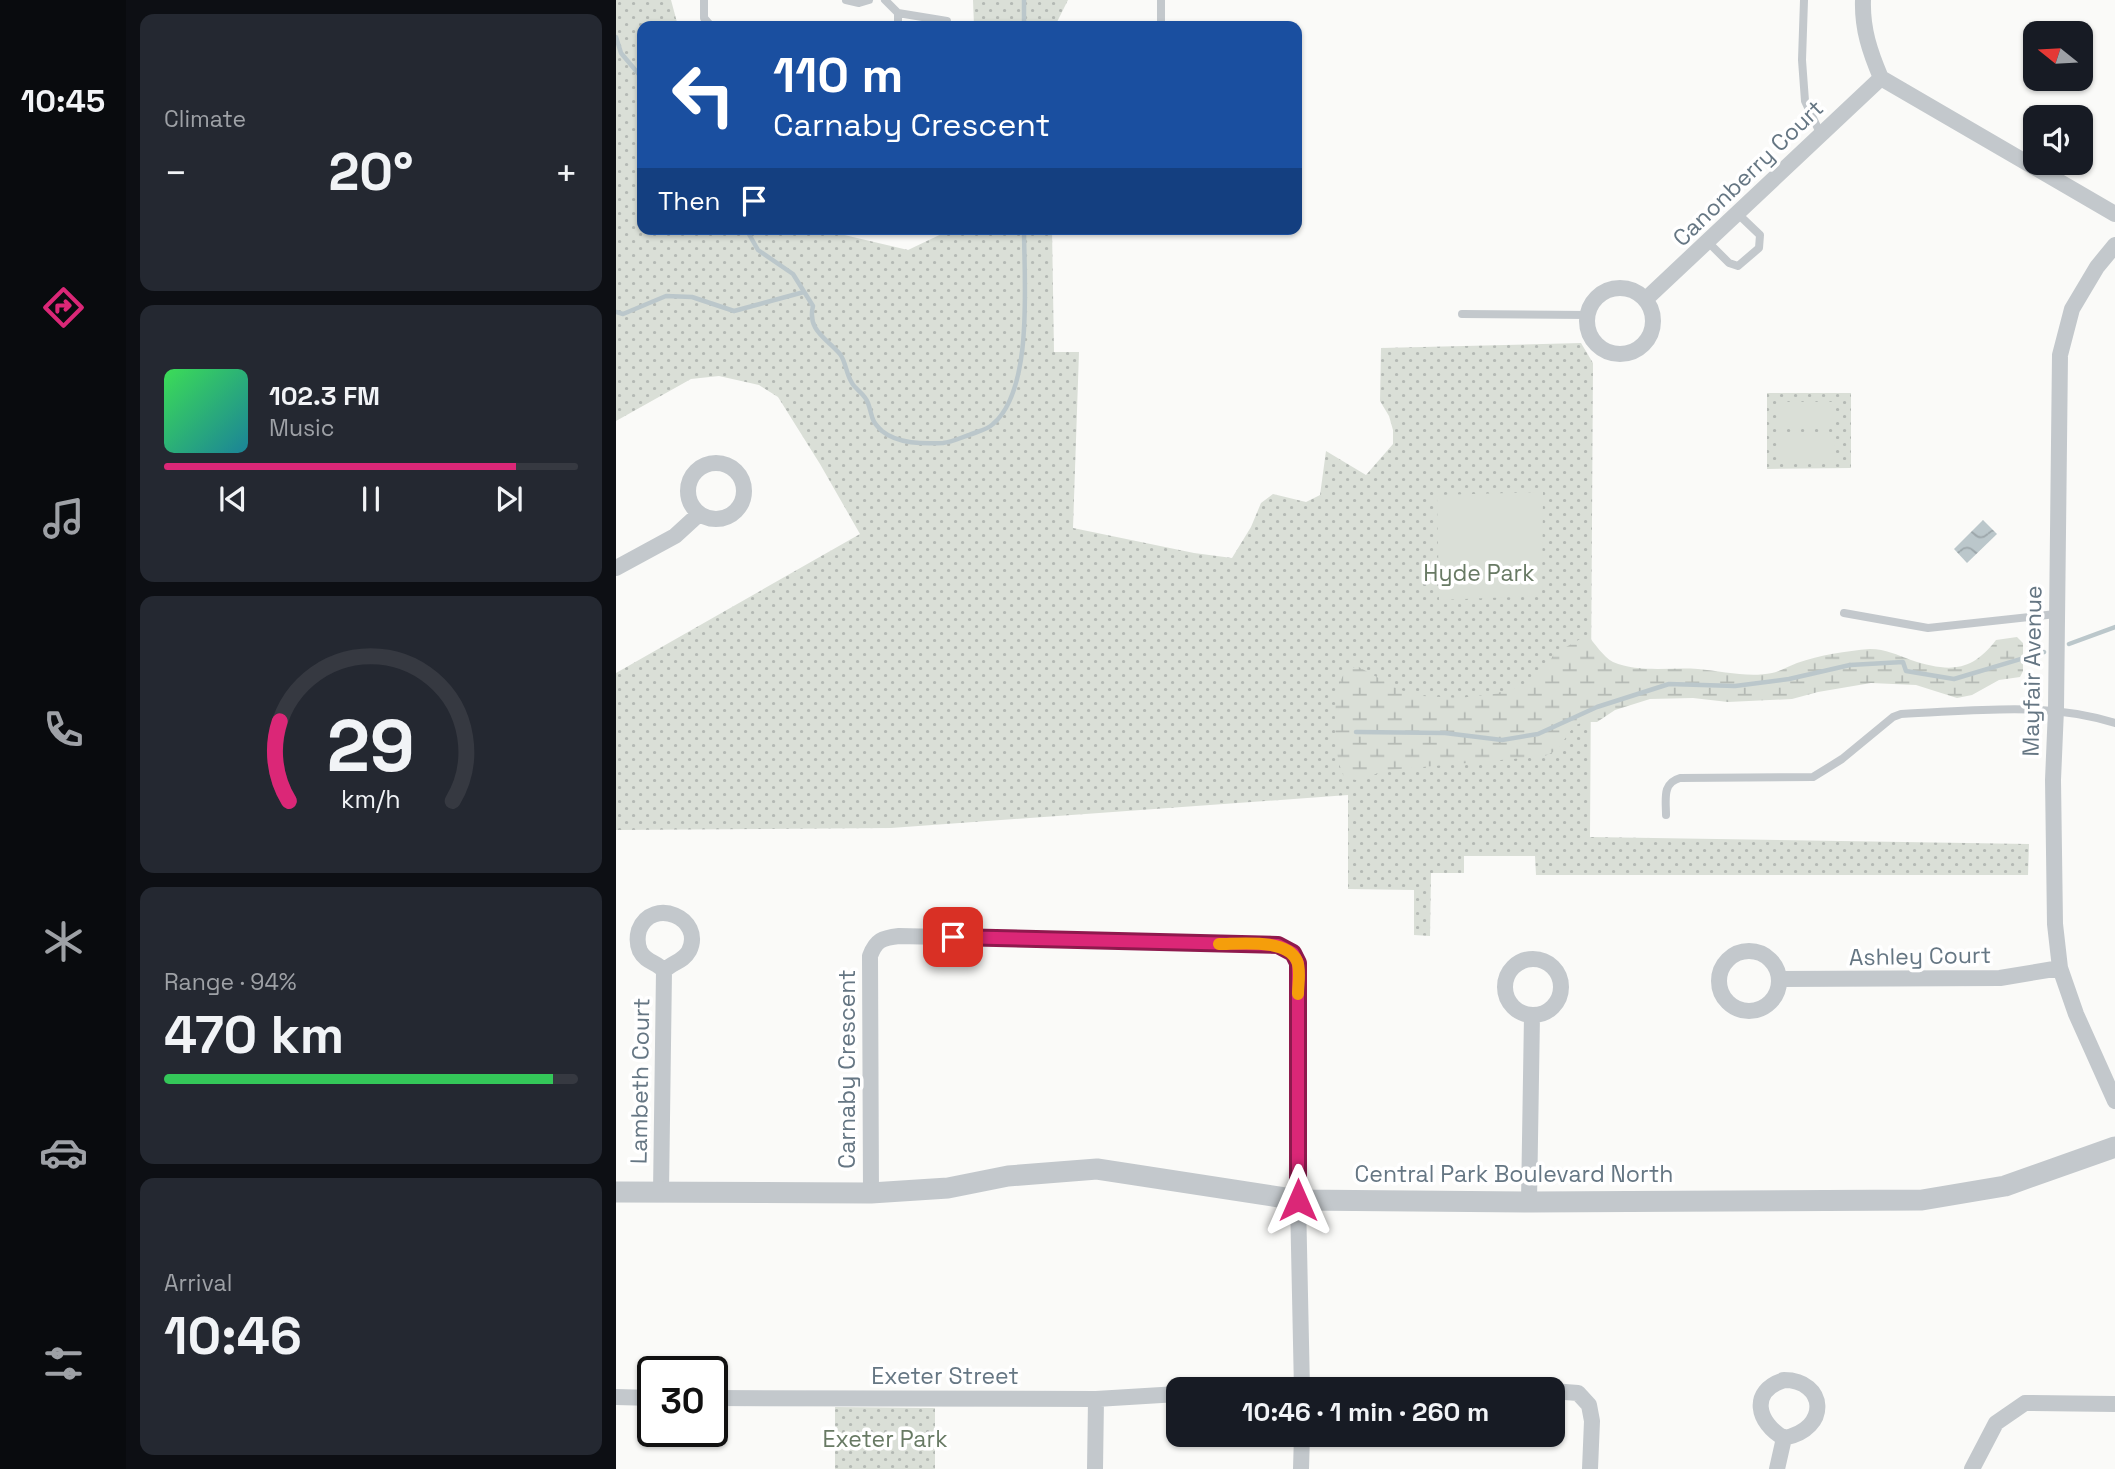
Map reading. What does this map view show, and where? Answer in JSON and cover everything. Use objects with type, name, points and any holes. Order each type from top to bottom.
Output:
[{"type":"street","points":[[1863,0],[1867,46],[1881,78],[2115,214]]},
{"type":"street","name":"Canonberry Court","points":[[1646,299],[1881,78]]},
{"type":"street","name":"Mayfair Avenue","points":[[2115,246],[2097,267],[2072,309],[2060,355],[2054,821],[2055,924],[2060,968],[2076,1014],[2115,1101]]},
{"type":"street","points":[[1614,289],[1626,289],[1646,299],[1651,312],[1652,331],[1646,342],[1635,352],[1621,355],[1612,354],[1597,346],[1590,337],[1587,315],[1594,300],[1603,292],[1614,289]]},
{"type":"street","points":[[616,568],[675,536],[699,514]]},
{"type":"street","name":"Carnaby Crescent","points":[[871,1193],[870,956],[874,944],[882,938],[899,936],[1278,945],[1293,953],[1298,963],[1298,1200]]},
{"type":"street","name":"Ashley Court","points":[[1780,979],[2000,978],[2060,968]]},
{"type":"street","name":"Lambeth Court","points":[[661,1192],[664,971]]},
{"type":"street","points":[[1529,1202],[1532,1015]]},
{"type":"street","name":"Central Park Boulevard North","points":[[616,1192],[871,1193],[948,1188],[1007,1176],[1097,1168],[1298,1200],[1922,1200],[2004,1186],[2115,1147]]},
{"type":"street","points":[[1298,1200],[1302,1377]]},
{"type":"street","points":[[1565,1392],[1578,1393],[1589,1405],[1592,1421],[1590,1469]]},
{"type":"street","name":"Exeter Street","points":[[728,1398],[1096,1399],[1166,1395]]},
{"type":"street","points":[[616,1398],[637,1398]]},
{"type":"street","points":[[1095,1469],[1096,1399]]},
{"type":"street","points":[[1972,1469],[1996,1423],[2025,1403],[2115,1404]]},
{"type":"street","points":[[1777,1469],[1784,1438]]},
{"type":"street","points":[[1301,1469],[1302,1447]]},
{"type":"lane","points":[[704,0],[704,18],[707,21]]},
{"type":"lane","points":[[846,0],[859,3],[869,0]]},
{"type":"lane","points":[[885,0],[898,13],[947,21]]},
{"type":"lane","points":[[1161,0],[1161,21]]},
{"type":"lane","points":[[1804,0],[1802,60],[1805,101],[1821,135]]},
{"type":"lane","points":[[898,13],[898,21]]},
{"type":"lane","points":[[2057,179],[2059,175]]},
{"type":"lane","points":[[1708,242],[1729,263],[1738,266],[1759,248],[1760,235],[1738,214]]},
{"type":"lane","points":[[1462,314],[1587,315]]},
{"type":"lane","points":[[1844,613],[1928,628],[2056,614]]},
{"type":"lane","points":[[1666,815],[1666,787],[1671,781],[1680,778],[1814,777],[1901,714],[2056,709],[2083,713],[2115,723]]},
{"type":"green space","name":"Hyde Park","points":[[616,0],[671,0],[677,21],[637,21],[637,235],[844,235],[908,250],[939,235],[1052,235],[1054,352],[1079,352],[1073,528],[1194,553],[1232,558],[1251,527],[1261,503],[1273,494],[1306,502],[1320,495],[1326,451],[1366,475],[1393,444],[1389,416],[1380,401],[1381,348],[1581,343],[1593,363],[1590,837],[2029,844],[2028,875],[1536,875],[1535,856],[1464,856],[1464,873],[1431,873],[1430,936],[1414,935],[1414,890],[1348,889],[1348,795],[891,828],[616,830],[616,673],[860,534],[778,397],[759,385],[719,376],[691,379],[616,421]]},
{"type":"green space","points":[[973,0],[1068,0],[1058,21],[974,21]]},
{"type":"green space","points":[[1767,393],[1851,393],[1851,468],[1767,469]]},
{"type":"green space","points":[[1779,402],[1835,402],[1835,428],[1779,428]]},
{"type":"green space","points":[[1779,436],[1834,436],[1835,462],[1779,462]]},
{"type":"green space","name":"Hyde Park","points":[[1543,492],[1542,596],[1439,600],[1437,495]]},
{"type":"green space","points":[[1587,635],[1606,657],[1623,665],[1644,669],[1698,669],[1754,675],[1775,672],[1824,656],[1870,649],[1886,651],[1936,667],[1958,667],[1977,659],[1996,640],[2017,637],[2023,643],[2023,671],[2020,677],[1999,680],[1972,695],[1957,698],[1916,685],[1871,683],[1792,699],[1728,702],[1693,698],[1650,699],[1615,710],[1597,722],[1583,722],[1574,726],[1557,750],[1545,756],[1389,770],[1356,780],[1345,778],[1339,761],[1335,724],[1337,692],[1345,671],[1357,666],[1400,690],[1423,696],[1459,698],[1494,694],[1532,683],[1554,654]]},
{"type":"green space","name":"Exeter Park","points":[[835,1407],[935,1408],[935,1469],[835,1469]]},
{"type":"water","points":[[1983,520],[1997,534],[1967,563],[1954,549]]},
{"type":"waterway","points":[[1024,0],[1024,21]]},
{"type":"waterway","points":[[616,37],[621,53],[637,72]]},
{"type":"waterway","points":[[749,235],[758,250],[793,274],[813,306],[815,328],[840,354],[854,386],[867,400],[875,424],[895,438],[927,443],[950,442],[985,429],[993,424],[1006,408],[1015,386],[1024,332],[1024,235]]},
{"type":"waterway","points":[[616,312],[623,314],[666,296],[692,297],[734,311],[804,292]]},
{"type":"waterway","points":[[2069,644],[2115,627]]},
{"type":"waterway","points":[[1356,732],[1445,733],[1502,740],[1538,734],[1597,707],[1669,684],[1735,686],[1789,679],[1850,665],[1903,662],[1906,671],[1954,679],[2044,652]]},
{"type":"slow traffic","points":[[1219,944],[1278,945],[1293,953],[1298,963],[1298,994]]},
{"type":"route","points":[[953,937],[1278,945],[1293,953],[1298,963],[1298,1200]]}]
